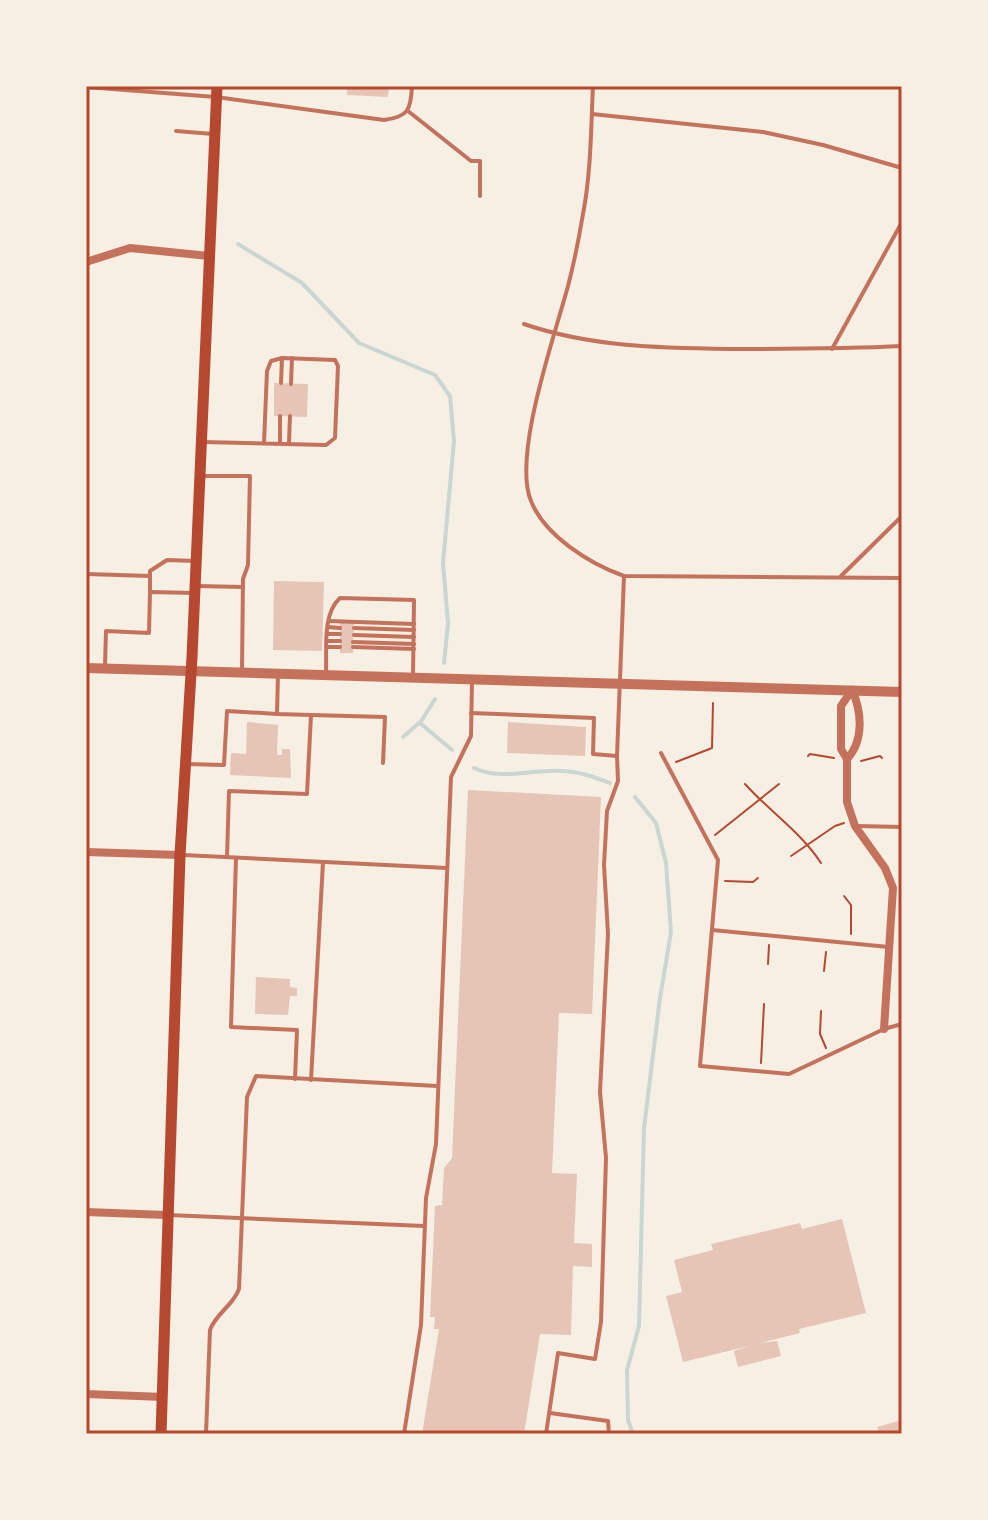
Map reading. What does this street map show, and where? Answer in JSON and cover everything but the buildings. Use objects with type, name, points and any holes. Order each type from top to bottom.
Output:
[{"type":"main road","points":[[161,1434],[180,855],[217,92]]},
{"type":"street","points":[[86,262],[130,248],[209,256]]},
{"type":"street","points":[[86,668],[902,692]]},
{"type":"street","points":[[847,759],[856,750],[858,735],[859,707],[852,690]]},
{"type":"street","points":[[852,690],[841,706],[841,749],[847,759],[847,802],[855,826],[890,879],[894,902],[884,1029]]},
{"type":"street","points":[[86,852],[180,855]]},
{"type":"street","points":[[86,1212],[166,1215]]},
{"type":"street","points":[[86,1394],[163,1397]]},
{"type":"lane","points":[[86,87],[217,92],[384,120],[399,118],[408,111],[412,86]]},
{"type":"lane","points":[[593,86],[584,212],[568,286],[528,436],[526,475],[531,501],[546,524],[569,546],[608,571],[624,576],[902,578]]},
{"type":"lane","points":[[408,111],[471,161],[480,161],[480,196]]},
{"type":"lane","points":[[592,114],[763,132],[823,145],[902,168]]},
{"type":"lane","points":[[176,131],[215,135]]},
{"type":"lane","points":[[831,350],[902,222]]},
{"type":"lane","points":[[524,324],[553,334],[640,347],[831,350],[902,346]]},
{"type":"lane","points":[[201,442],[264,443],[332,443],[335,438],[337,394],[338,366],[335,360],[282,358],[271,361],[267,371],[264,443]]},
{"type":"lane","points":[[281,383],[282,358]]},
{"type":"lane","points":[[291,384],[292,358]]},
{"type":"lane","points":[[280,416],[280,443]]},
{"type":"lane","points":[[289,443],[290,416]]},
{"type":"lane","points":[[200,476],[250,476],[248,565],[243,587],[242,673]]},
{"type":"lane","points":[[840,576],[902,516]]},
{"type":"lane","points":[[105,668],[106,631],[149,633],[150,571],[167,560],[196,561]]},
{"type":"lane","points":[[86,574],[150,576]]},
{"type":"lane","points":[[546,1434],[558,1353],[595,1359],[601,1322],[606,1158],[600,1092],[608,934],[604,865],[607,811],[618,781],[624,576]]},
{"type":"lane","points":[[150,592],[243,587]]},
{"type":"lane","points":[[326,675],[328,627],[334,603],[340,598],[414,600],[413,678]]},
{"type":"lane","points":[[329,621],[414,627]]},
{"type":"lane","points":[[328,627],[340,628]]},
{"type":"lane","points":[[354,628],[414,627]]},
{"type":"lane","points":[[328,634],[340,634]]},
{"type":"lane","points":[[354,635],[414,637]]},
{"type":"lane","points":[[327,644],[340,644]]},
{"type":"lane","points":[[353,645],[414,646]]},
{"type":"lane","points":[[277,714],[278,674]]},
{"type":"lane","points":[[404,1434],[421,1325],[426,1198],[436,1144],[451,777],[469,741],[472,679]]},
{"type":"lane","points":[[186,764],[224,765],[227,711],[385,717],[383,763]]},
{"type":"lane","points":[[471,713],[594,718],[593,754],[617,756]]},
{"type":"lane","points":[[227,857],[229,791],[307,794],[311,715]]},
{"type":"lane","points":[[661,753],[718,860],[700,1066],[789,1074],[884,1029],[902,1024]]},
{"type":"lane","points":[[855,826],[902,827]]},
{"type":"lane","points":[[180,855],[447,868]]},
{"type":"lane","points":[[236,858],[231,1027],[297,1030],[295,1079]]},
{"type":"lane","points":[[311,1080],[323,862]]},
{"type":"lane","points":[[712,930],[891,947]]},
{"type":"lane","points":[[206,1434],[210,1330],[215,1319],[234,1301],[239,1289],[249,1090],[256,1076],[438,1086]]},
{"type":"lane","points":[[166,1215],[425,1226]]},
{"type":"lane","points":[[550,1413],[608,1421],[609,1434]]},
{"type":"path","points":[[684,759],[712,748],[713,703]]},
{"type":"path","points":[[808,756],[835,758]]},
{"type":"path","points":[[860,760],[882,758]]},
{"type":"path","points":[[745,784],[809,844],[821,863]]},
{"type":"path","points":[[723,831],[779,784]]},
{"type":"path","points":[[791,856],[835,826]]},
{"type":"path","points":[[735,882],[753,882],[758,878]]},
{"type":"path","points":[[844,896],[851,905],[852,924]]},
{"type":"path","points":[[768,955],[768,964]]},
{"type":"path","points":[[824,971],[825,959]]},
{"type":"path","points":[[761,1072],[764,1004]]},
{"type":"path","points":[[821,1011],[822,1039]]},
{"type":"waterway","points":[[238,244],[302,283],[359,343],[435,375],[450,396],[454,441],[443,563],[448,623],[444,663]]},
{"type":"waterway","points":[[435,699],[420,723],[452,750]]},
{"type":"waterway","points":[[403,737],[419,723]]},
{"type":"waterway","points":[[474,768],[495,774],[567,771],[610,783]]},
{"type":"waterway","points":[[633,1434],[628,1420],[627,1370],[639,1326],[644,1128],[671,932],[666,863],[656,823],[635,797]]}]
